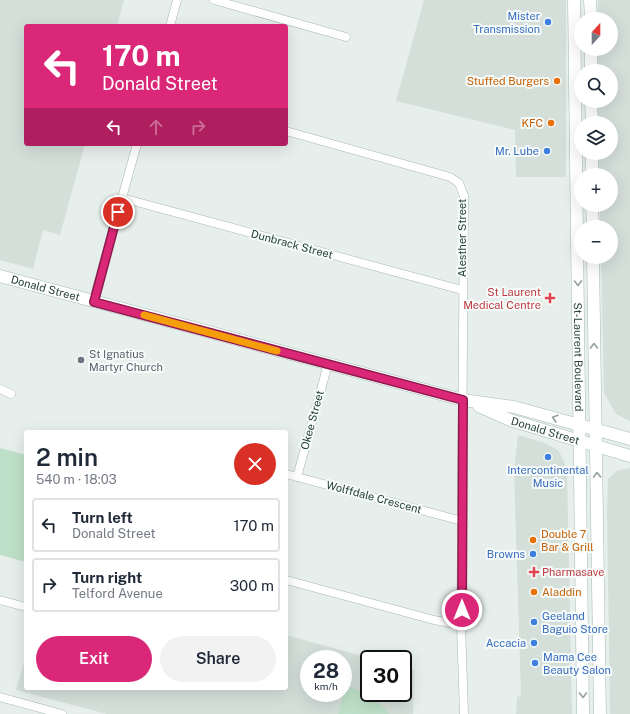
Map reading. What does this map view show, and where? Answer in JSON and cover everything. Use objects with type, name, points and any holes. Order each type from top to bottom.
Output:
[{"type":"main road","name":"St-Laurent Boulevard","points":[[574,0],[583,714]]},
{"type":"main road","points":[[590,0],[591,12]]},
{"type":"main road","name":"St-Laurent Boulevard","points":[[593,264],[600,714]]},
{"type":"main road","name":"Donald Street","points":[[0,276],[463,400],[514,407],[630,439]]},
{"type":"main road","name":"Donald Street","points":[[463,400],[510,420],[630,456]]},
{"type":"street","points":[[171,24],[177,0]]},
{"type":"street","points":[[214,0],[346,37]]},
{"type":"street","name":"Alesther Street","points":[[288,132],[450,177],[459,183],[464,196],[462,290],[463,400],[461,625],[464,714]]},
{"type":"street","points":[[94,302],[136,146]]},
{"type":"street","name":"Dunbrack Street","points":[[122,198],[462,290]]},
{"type":"street","name":"Okee Street","points":[[297,477],[328,364]]},
{"type":"street","points":[[0,389],[11,394]]},
{"type":"street","name":"Wolffdale Crescent","points":[[288,475],[462,521]]},
{"type":"street","points":[[288,581],[434,620],[461,625]]},
{"type":"street","points":[[0,600],[22,606]]},
{"type":"street","points":[[0,697],[62,714]]},
{"type":"shaded area","points":[[0,0],[124,0],[118,24],[24,24],[24,146],[84,146],[60,235],[43,230],[33,269],[0,260]]},
{"type":"shaded area","points":[[424,0],[566,0],[566,177],[516,177],[515,130],[396,101]]},
{"type":"shaded area","points":[[598,0],[630,0],[630,421],[616,414],[604,393],[601,264],[618,264],[618,220],[600,220],[600,212],[618,212],[618,168],[599,168],[599,160],[618,160],[618,116],[598,116],[598,108],[618,108],[618,64],[598,64],[598,56],[618,56],[618,12],[598,12]]},
{"type":"shaded area","points":[[518,435],[545,443],[558,450],[564,461],[567,474],[572,714],[516,714],[517,697],[521,696],[514,471]]},
{"type":"shaded area","points":[[630,468],[630,714],[610,714],[607,511],[608,479],[618,470]]},
{"type":"shaded area","points":[[288,636],[340,650],[300,650],[300,702],[352,702],[352,653],[360,655],[360,702],[412,702],[412,669],[414,670],[413,714],[107,714],[16,690],[24,663],[24,690],[288,690]]},
{"type":"green space","points":[[0,448],[24,454],[24,561],[0,555]]},
{"type":"green space","points":[[352,688],[360,691],[360,702],[379,702],[389,714],[338,714],[341,702],[352,702]]},
{"type":"slow traffic","points":[[144,315],[277,351]]},
{"type":"place","name":"Mister Transmission","points":[[548,22]]},
{"type":"place","name":"Stuffed Burgers","points":[[557,81]]},
{"type":"place","name":"KFC","points":[[551,123]]},
{"type":"place","name":"Mr. Lube","points":[[547,151]]},
{"type":"place","name":"St Laurent Medical Centre","points":[[550,298]]},
{"type":"place","name":"St Ignatius Martyr Church","points":[[81,360]]},
{"type":"place","name":"Intercontinental Music","points":[[548,457]]},
{"type":"place","name":"Double 7 Bar & Grill","points":[[533,540]]},
{"type":"place","name":"Browns","points":[[533,554]]},
{"type":"place","name":"Pharmasave","points":[[534,572]]},
{"type":"place","name":"Aladdin","points":[[534,592]]},
{"type":"place","name":"Geeland Baguio Store","points":[[534,622]]},
{"type":"place","name":"Accacia","points":[[534,643]]},
{"type":"place","name":"Mama Cee Beauty Salon","points":[[535,663]]},
{"type":"route","points":[[118,212],[94,302],[463,400],[462,610]]}]
